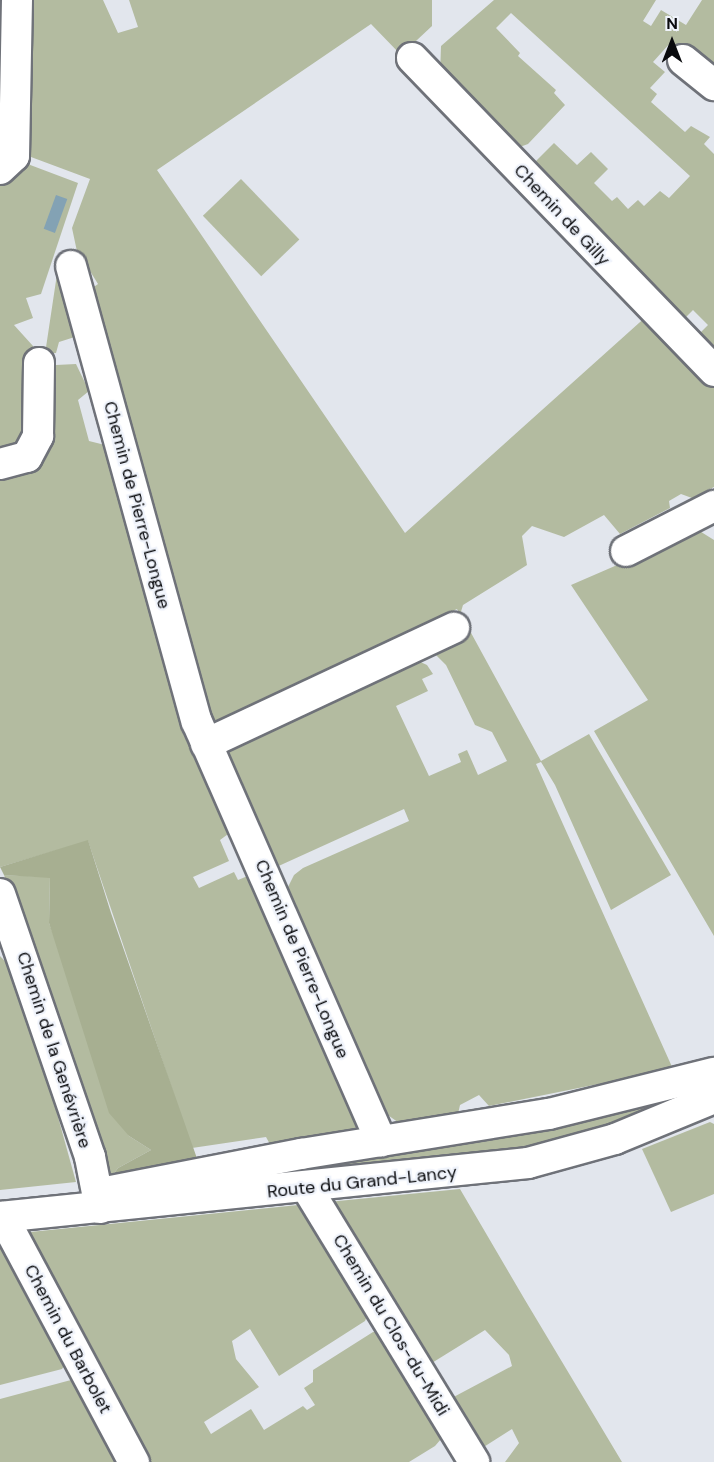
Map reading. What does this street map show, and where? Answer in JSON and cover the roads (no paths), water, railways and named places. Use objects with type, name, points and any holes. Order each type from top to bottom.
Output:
[{"type":"street","points":[[0,169],[14,156],[8,53],[17,0]]},
{"type":"street","name":"Chemin de Gilly","points":[[412,58],[714,371]]},
{"type":"street","points":[[683,60],[714,85]]},
{"type":"street","name":"Chemin de Pierre-Longue","points":[[71,266],[168,622],[206,744],[381,1142]]},
{"type":"street","points":[[0,464],[27,457],[38,436],[39,363]]},
{"type":"street","points":[[626,551],[714,506]]},
{"type":"street","points":[[206,744],[454,628]]},
{"type":"street","name":"Chemin de la Genévrière","points":[[0,894],[26,960],[99,1200]]},
{"type":"street","name":"Route du Grand-Lancy","points":[[2,1217],[99,1200],[381,1142],[549,1114],[714,1073]]},
{"type":"street","name":"Route du Grand-Lancy","points":[[99,1200],[307,1188],[528,1163],[615,1139],[714,1098]]},
{"type":"street","name":"Chemin du Clos-du-Midi","points":[[307,1188],[474,1462]]},
{"type":"street","name":"Chemin du Barbolet","points":[[2,1217],[134,1462]]},
{"type":"water","points":[[56,195],[67,199],[55,233],[44,229]]}]
